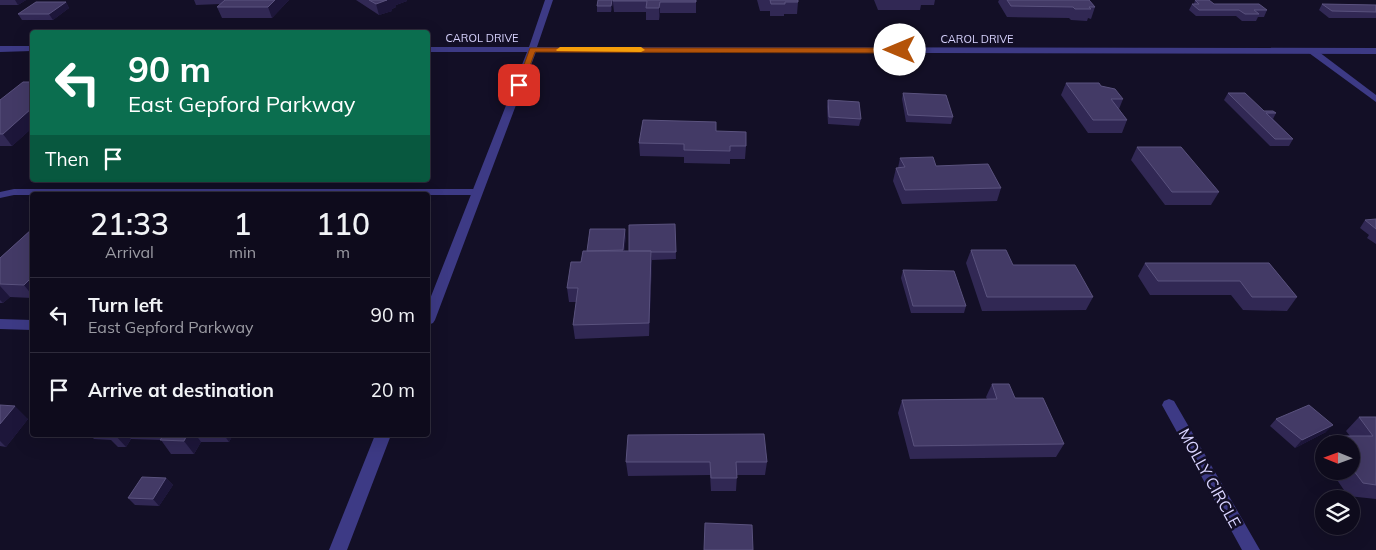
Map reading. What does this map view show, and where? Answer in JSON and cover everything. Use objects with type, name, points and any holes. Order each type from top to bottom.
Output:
[{"type":"street","points":[[430,315],[532,50],[549,0]]},
{"type":"street","points":[[0,49],[30,49]]},
{"type":"street","name":"CAROL DRIVE","points":[[430,49],[1376,51]]},
{"type":"street","points":[[1312,51],[1376,99]]},
{"type":"street","points":[[0,195],[14,192],[477,192]]},
{"type":"street","points":[[0,324],[30,325]]},
{"type":"street","name":"MOLLY CIRCLE","points":[[1169,406],[1251,550]]},
{"type":"street","points":[[338,550],[382,437]]},
{"type":"building","points":[[225,0],[275,0],[268,7],[217,7]]},
{"type":"building","points":[[369,0],[387,0],[376,4]]},
{"type":"building","points":[[598,0],[612,0],[611,6],[597,6]]},
{"type":"building","points":[[613,0],[696,0],[696,2],[660,2],[659,8],[646,8],[647,1]]},
{"type":"building","points":[[770,0],[798,0],[798,2],[771,4]]},
{"type":"building","points":[[1007,0],[1089,0],[1095,7],[1089,7],[1091,9],[1075,9],[1073,7],[1011,6]]},
{"type":"building","points":[[1195,0],[1209,0],[1214,4],[1259,4],[1267,10],[1254,10],[1259,14],[1245,14],[1239,10],[1199,10],[1192,4],[1199,4]]},
{"type":"building","points":[[36,2],[66,2],[49,14],[18,14]]},
{"type":"building","points":[[1322,4],[1376,5],[1376,12],[1332,11]]},
{"type":"building","points":[[23,82],[30,82],[30,110],[3,134],[0,134],[0,100]]},
{"type":"building","points":[[1066,83],[1099,83],[1101,86],[1115,89],[1123,99],[1111,99],[1127,120],[1093,120]]},
{"type":"building","points":[[903,93],[946,95],[953,117],[908,115]]},
{"type":"building","points":[[1228,93],[1245,93],[1264,111],[1276,113],[1266,113],[1293,139],[1275,139]]},
{"type":"building","points":[[828,100],[859,102],[861,119],[829,117]]},
{"type":"building","points":[[643,120],[716,122],[716,131],[746,132],[746,146],[730,146],[730,151],[684,150],[684,144],[639,143]]},
{"type":"building","points":[[1137,147],[1181,147],[1219,192],[1172,192]]},
{"type":"building","points":[[933,157],[936,166],[988,164],[1001,188],[905,190],[896,168],[905,167],[900,158]]},
{"type":"building","points":[[1376,219],[1376,229],[1365,220]]},
{"type":"building","points":[[675,224],[676,252],[629,251],[629,225]]},
{"type":"building","points":[[590,229],[625,229],[623,250],[587,251]]},
{"type":"building","points":[[30,231],[30,279],[24,285],[0,284],[0,258]]},
{"type":"building","points":[[971,250],[1006,250],[1013,265],[1075,265],[1093,297],[987,297]]},
{"type":"building","points":[[583,251],[651,251],[649,323],[573,325],[578,288],[567,288],[571,262],[581,262]]},
{"type":"building","points":[[1145,263],[1269,263],[1297,297],[1252,297],[1240,281],[1158,281]]},
{"type":"building","points":[[903,270],[954,271],[966,306],[913,306]]},
{"type":"building","points":[[992,384],[1009,384],[1015,398],[1043,398],[1064,444],[914,446],[902,400],[997,399]]},
{"type":"building","points":[[0,405],[15,406],[0,424]]},
{"type":"building","points":[[1309,405],[1333,425],[1302,440],[1276,419]]},
{"type":"building","points":[[1359,417],[1376,417],[1376,485],[1363,483],[1360,479],[1360,436],[1373,436]]},
{"type":"building","points":[[764,434],[767,462],[736,462],[737,478],[711,478],[710,462],[626,462],[628,435]]},
{"type":"building","points":[[162,437],[186,437],[184,441],[160,440]]},
{"type":"building","points":[[142,477],[166,478],[153,499],[128,498]]},
{"type":"building","points":[[705,523],[752,525],[753,550],[704,550]]},
{"type":"slow traffic","points":[[560,50],[641,50]]},
{"type":"route","points":[[519,85],[532,50],[900,50]]}]
